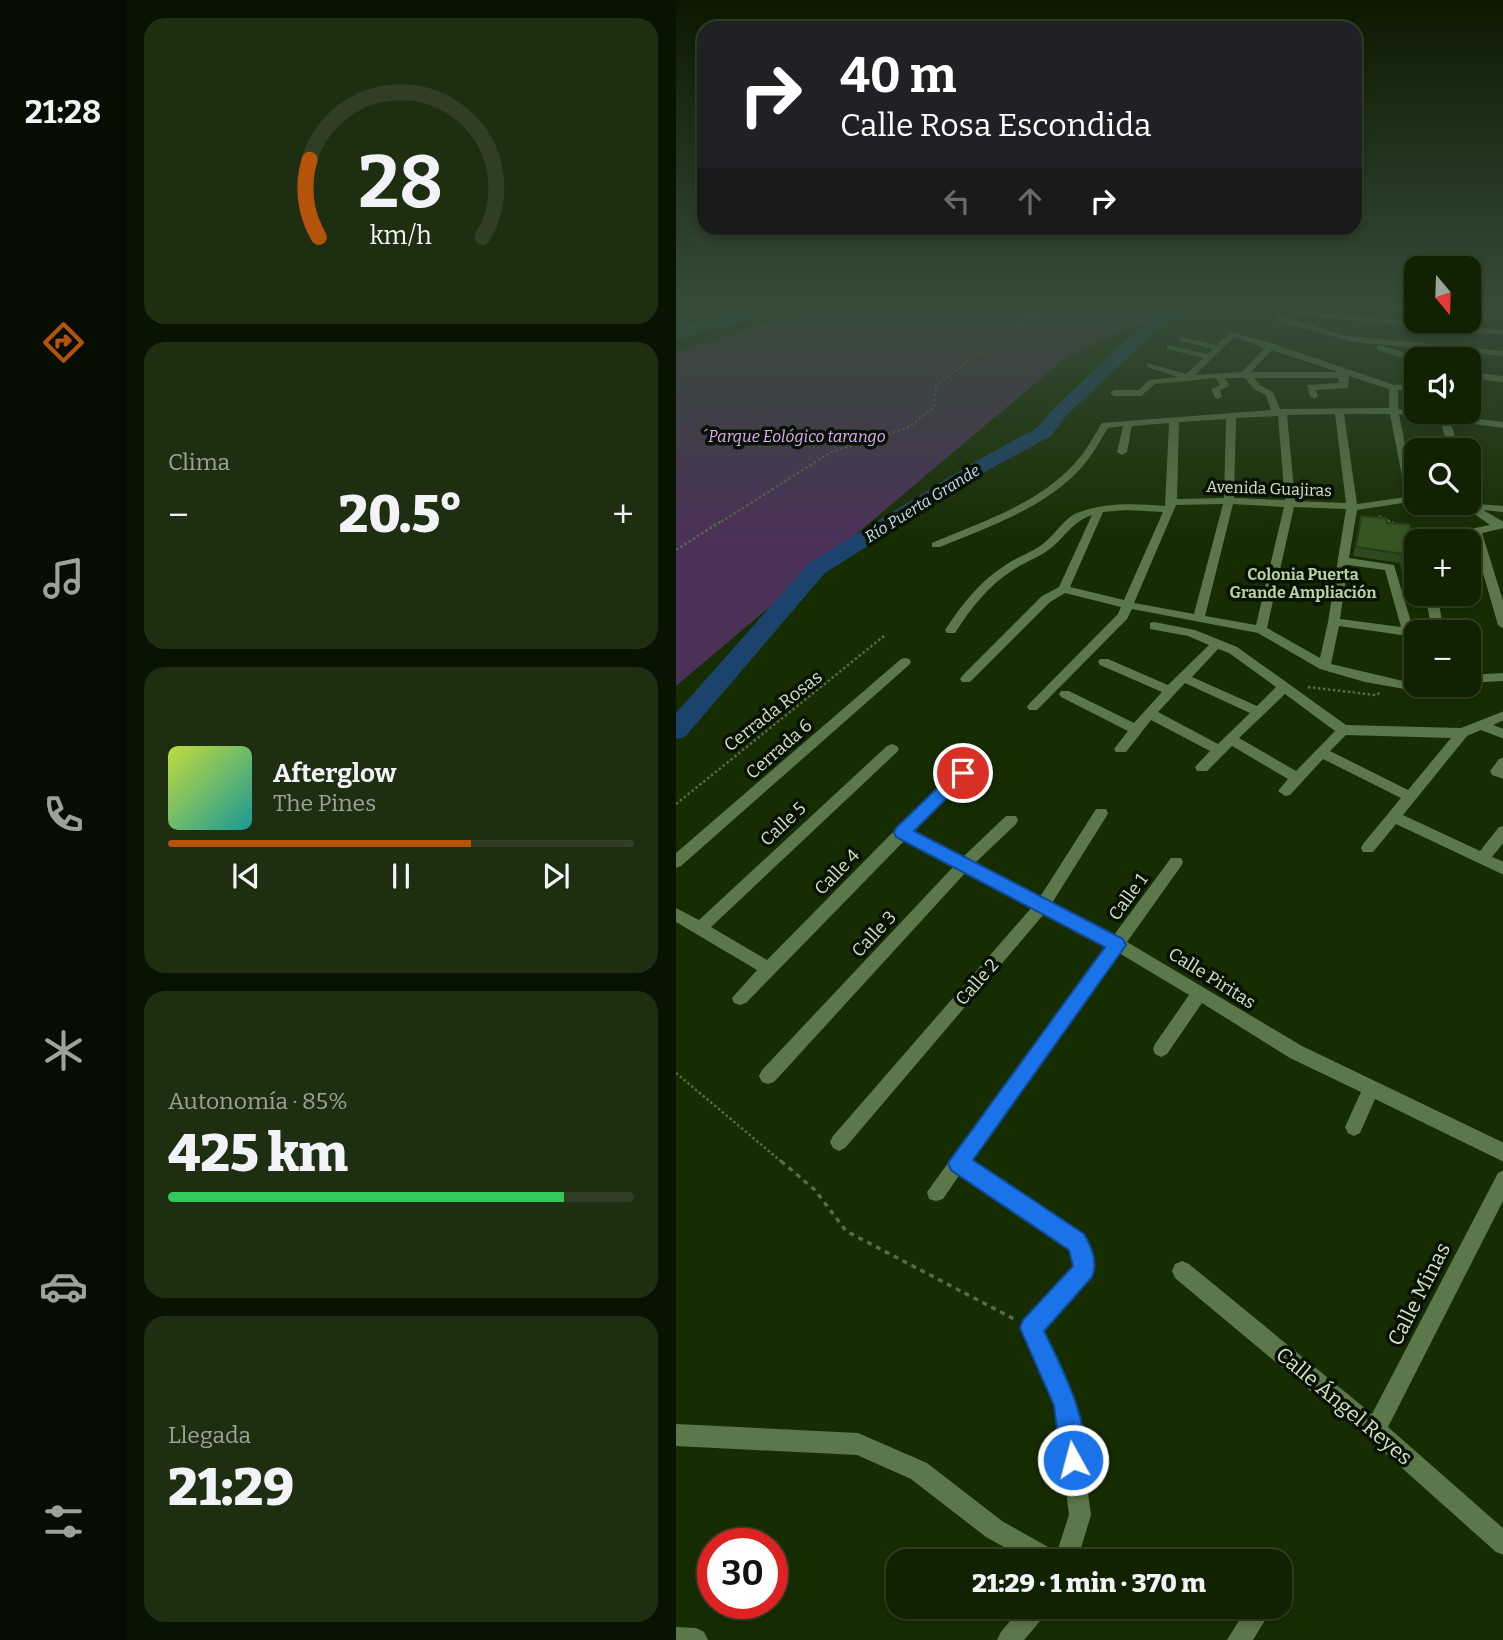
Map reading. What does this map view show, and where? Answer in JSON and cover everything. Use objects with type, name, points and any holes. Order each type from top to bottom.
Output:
[{"type":"street","points":[[1114,393],[1141,393],[1147,387]]},
{"type":"street","points":[[1218,396],[1215,389],[1223,387]]},
{"type":"street","points":[[1257,387],[1270,394],[1280,413],[1290,504],[1261,630]]},
{"type":"street","points":[[1314,396],[1310,387],[1326,387]]},
{"type":"street","points":[[1389,387],[1404,388]]},
{"type":"street","points":[[1393,388],[1394,411],[1404,454]]},
{"type":"street","points":[[1324,666],[1358,507],[1339,411]]},
{"type":"street","points":[[936,545],[1017,510],[1049,491],[1077,468],[1105,425],[1280,413],[1404,412]]},
{"type":"street","points":[[1199,617],[1229,501],[1231,417]]},
{"type":"street","points":[[1033,707],[1116,624],[1128,605],[1171,505],[1174,419]]},
{"type":"street","points":[[1122,452],[1128,422]]},
{"type":"street","points":[[1481,424],[1503,427]]},
{"type":"street","name":"Avenida Guajiras","points":[[1099,510],[1229,501],[1358,507],[1404,500]]},
{"type":"street","points":[[1481,506],[1504,509]]},
{"type":"street","points":[[966,679],[1046,599],[1064,589],[1099,510]]},
{"type":"street","points":[[951,630],[972,597],[988,582],[1044,549],[1069,522],[1082,514],[1099,510]]},
{"type":"street","points":[[1481,512],[1501,525]]},
{"type":"street","points":[[1481,530],[1501,525]]},
{"type":"street","points":[[1481,548],[1504,625]]},
{"type":"street","points":[[1334,622],[1408,632],[1390,567],[1345,561]]},
{"type":"street","points":[[1064,589],[1128,605],[1261,630],[1324,666],[1404,686]]},
{"type":"street","points":[[1154,626],[1191,633],[1233,650],[1343,730],[1462,733],[1504,715]]},
{"type":"street","points":[[1121,749],[1149,713],[1217,643]]},
{"type":"street","name":"Cerrada 6","points":[[676,862],[905,662]]},
{"type":"street","points":[[1104,662],[1170,691]]},
{"type":"street","points":[[1481,678],[1504,677]]},
{"type":"street","points":[[1184,678],[1257,711]]},
{"type":"street","points":[[1202,767],[1257,711],[1287,688]]},
{"type":"street","points":[[1065,694],[1136,729]]},
{"type":"street","points":[[1149,713],[1219,750]]},
{"type":"street","points":[[1483,726],[1504,734]]},
{"type":"street","points":[[1285,791],[1343,730]]},
{"type":"street","points":[[1368,848],[1462,733]]},
{"type":"street","points":[[1230,739],[1297,778]]},
{"type":"street","name":"Calle 5","points":[[700,928],[892,749]]},
{"type":"street","points":[[1320,752],[1410,797]]},
{"type":"street","points":[[1504,762],[1497,771],[1504,774]]},
{"type":"street","name":"Calle 4","points":[[740,998],[963,773]]},
{"type":"street","name":"Calle 2","points":[[839,1142],[1042,906],[1101,813]]},
{"type":"street","points":[[1394,817],[1504,869]]},
{"type":"street","name":"Calle 3","points":[[768,1076],[964,865],[1011,820]]},
{"type":"street","points":[[1483,859],[1504,831]]},
{"type":"street","name":"Calle Piritas","points":[[902,832],[1117,945],[1296,1052],[1504,1153]]},
{"type":"street","name":"Calle 1","points":[[936,1192],[1176,862]]},
{"type":"street","points":[[676,914],[769,969]]},
{"type":"street","points":[[1161,1049],[1199,994]]},
{"type":"street","points":[[1354,1127],[1371,1088]]},
{"type":"street","points":[[959,1163],[1077,1242],[1083,1254],[1084,1270],[1031,1328],[1066,1405],[1080,1515],[1070,1549]]},
{"type":"street","name":"Calle Minas","points":[[1375,1430],[1504,1179]]},
{"type":"street","name":"Calle Ángel Reyes","points":[[1182,1271],[1375,1430],[1504,1544]]},
{"type":"street","points":[[676,1435],[858,1444],[919,1471],[994,1529],[1030,1549]]},
{"type":"street","points":[[1009,1640],[1027,1619]]},
{"type":"street","points":[[1239,1640],[1253,1619]]},
{"type":"street","points":[[676,1639],[696,1640]]},
{"type":"path","points":[[676,550],[831,452],[909,428],[934,407],[936,387]]},
{"type":"path","points":[[1358,507],[1404,531]]},
{"type":"path","name":"Cerrada Rosas","points":[[676,804],[884,636]]},
{"type":"path","points":[[1287,688],[1295,681],[1324,690],[1352,690],[1375,695],[1399,685]]},
{"type":"path","points":[[676,1073],[815,1190],[846,1231],[1031,1328]]},
{"type":"green space","name":"´Parque Eológico tarango","points":[[676,387],[1031,387],[676,686]]},
{"type":"building","points":[[1361,516],[1386,518],[1387,523],[1409,524],[1411,529],[1404,529],[1404,561],[1402,554],[1356,547]]},
{"type":"waterway","name":"Río Puerta Grande","points":[[676,730],[817,568],[981,466],[1044,432],[1060,412],[1087,387]]},
{"type":"district","name":"Colonia Puerta Grande Ampliación","points":[[1303,583]]},
{"type":"route","points":[[963,773],[902,832],[1117,945],[959,1163],[1077,1242],[1083,1254],[1084,1270],[1031,1328],[1066,1405],[1073,1460]]}]
